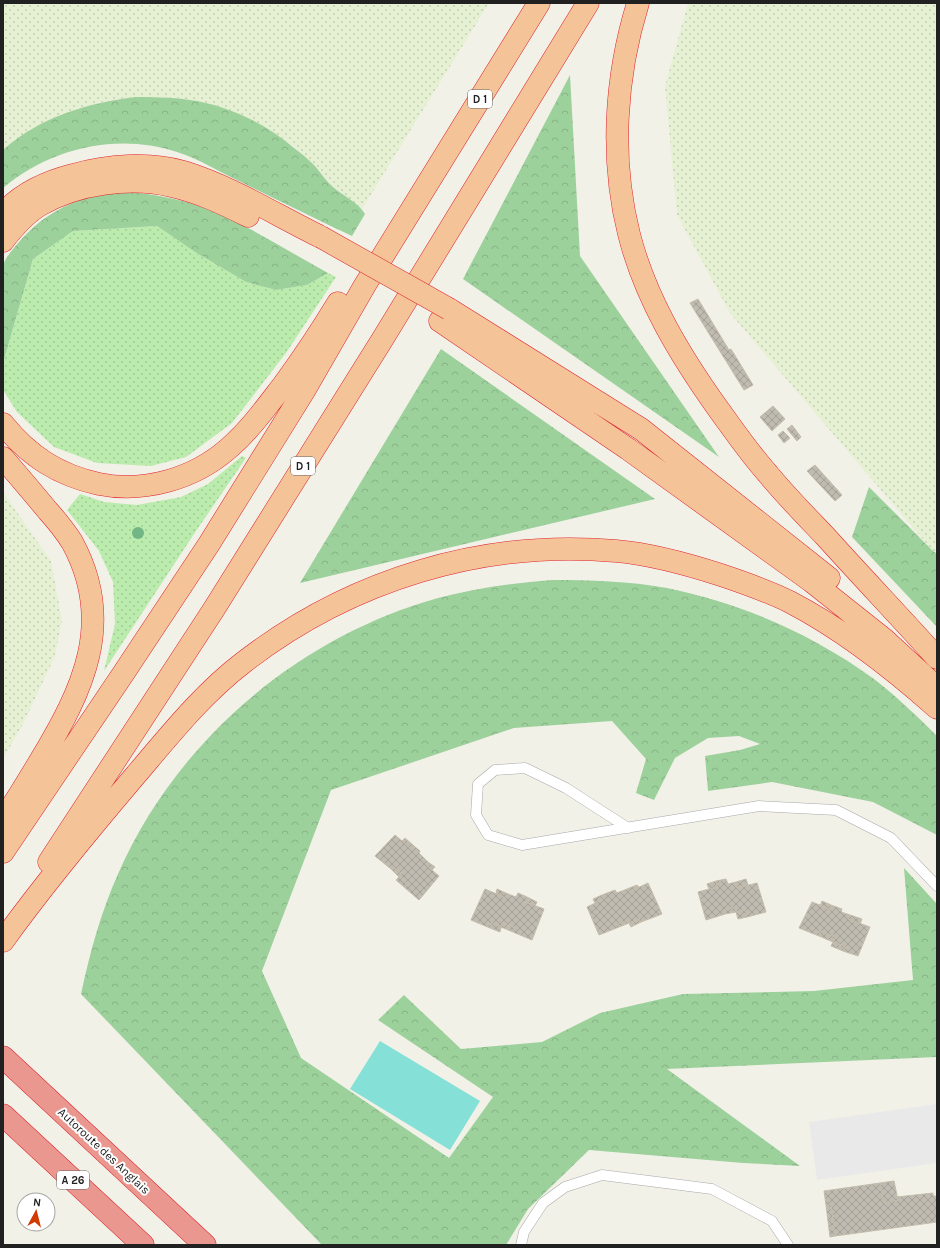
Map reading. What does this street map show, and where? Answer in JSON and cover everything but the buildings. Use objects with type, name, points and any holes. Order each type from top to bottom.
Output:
[{"type":"highway","points":[[3,424],[15,439],[47,464],[65,474],[85,481],[107,485],[150,485],[172,480],[211,462],[228,449],[268,404],[311,346],[523,3]]},
{"type":"highway","name":"D 1","points":[[3,852],[209,544],[304,391],[365,285],[539,3]]},
{"type":"highway","name":"D 1","points":[[8,933],[40,875],[214,609],[588,3]]},
{"type":"highway","points":[[638,3],[624,60],[619,101],[617,153],[621,196],[629,235],[642,274],[659,315],[684,360],[767,474],[937,658]]},
{"type":"highway","points":[[3,214],[25,194],[36,188],[60,178],[84,171],[110,167],[136,166],[162,168],[182,172],[202,178],[239,194],[283,218],[318,242],[641,429],[818,568],[937,675]]},
{"type":"highway","points":[[3,241],[9,232],[26,215],[45,203],[73,191],[92,186],[131,181],[171,185],[191,191],[318,242]]},
{"type":"highway","points":[[445,315],[811,581],[884,638],[937,688]]},
{"type":"highway","points":[[3,458],[60,525],[71,541],[80,558],[86,576],[91,594],[93,616],[93,637],[83,679],[48,747],[3,820]]},
{"type":"highway","points":[[8,933],[112,804],[184,718],[214,688],[243,663],[277,638],[314,615],[358,593],[410,574],[456,562],[499,553],[573,548],[618,551],[647,555],[701,568],[760,589],[790,602],[819,619],[857,644],[902,677],[937,708]]},
{"type":"highway","name":"Autoroute des Anglais","points":[[3,1056],[205,1245]]},
{"type":"highway","name":"A 26","points":[[3,1115],[143,1245]]},
{"type":"lane","points":[[628,828],[566,788],[525,768],[495,770],[478,784],[476,816],[488,835],[522,845],[628,828],[759,806],[836,810],[891,838],[937,886]]},
{"type":"lane","points":[[521,1245],[524,1232],[543,1203],[565,1187],[602,1175],[712,1189],[772,1221],[788,1245]]},
{"type":"green space","points":[[3,3],[489,3],[362,209],[332,186],[314,165],[293,146],[270,130],[245,117],[218,107],[191,100],[163,97],[135,97],[107,101],[79,108],[54,118],[29,131],[3,150]]},
{"type":"green space","points":[[688,3],[937,3],[937,554],[730,313],[677,215],[665,86]]},
{"type":"green space","points":[[570,75],[580,256],[719,457],[463,279]]},
{"type":"green space","points":[[135,97],[176,98],[204,102],[245,116],[283,139],[304,156],[315,166],[330,185],[354,203],[365,214],[352,236],[194,158],[154,146],[131,144],[108,144],[63,154],[22,174],[3,188],[3,150],[17,138],[48,120],[65,113],[99,103]]},
{"type":"green space","points":[[131,192],[160,196],[203,207],[254,231],[328,273],[307,285],[276,290],[246,282],[195,252],[157,226],[73,231],[33,259],[3,363],[2,271],[3,265],[8,256],[29,231],[51,214],[76,202],[102,194]]},
{"type":"green space","points":[[157,226],[195,252],[246,282],[276,290],[307,285],[328,273],[336,277],[286,353],[232,423],[186,457],[151,466],[97,463],[54,447],[17,412],[3,390],[3,363],[33,259],[73,231]]},
{"type":"green space","points":[[441,349],[655,499],[300,583]]},
{"type":"green space","points":[[242,456],[246,458],[104,671],[115,624],[113,582],[99,551],[67,510],[80,494],[104,502],[137,505],[181,497],[208,484]]},
{"type":"green space","points":[[869,487],[937,554],[937,627],[852,537]]},
{"type":"green space","points":[[3,492],[51,561],[62,620],[55,656],[24,722],[3,759]]},
{"type":"green space","points":[[552,580],[624,582],[667,588],[695,594],[722,602],[775,622],[801,634],[850,663],[890,692],[937,736],[937,835],[873,802],[772,782],[708,791],[705,756],[740,750],[760,744],[739,736],[708,738],[675,758],[654,800],[636,793],[646,759],[612,721],[514,728],[331,790],[262,971],[301,1058],[449,1158],[493,1097],[378,1020],[404,995],[461,1049],[542,1042],[600,1013],[683,994],[814,991],[913,980],[904,868],[937,904],[937,1057],[667,1069],[800,1166],[743,1163],[589,1150],[528,1209],[506,1245],[322,1245],[81,994],[101,918],[118,874],[143,826],[173,780],[208,739],[247,701],[291,667],[337,639],[386,616],[438,598],[494,586]]},
{"type":"shaded area","points":[[380,1041],[480,1101],[450,1150],[350,1089]]},
{"type":"shaded area","points":[[937,1104],[937,1163],[817,1180],[809,1122]]}]
